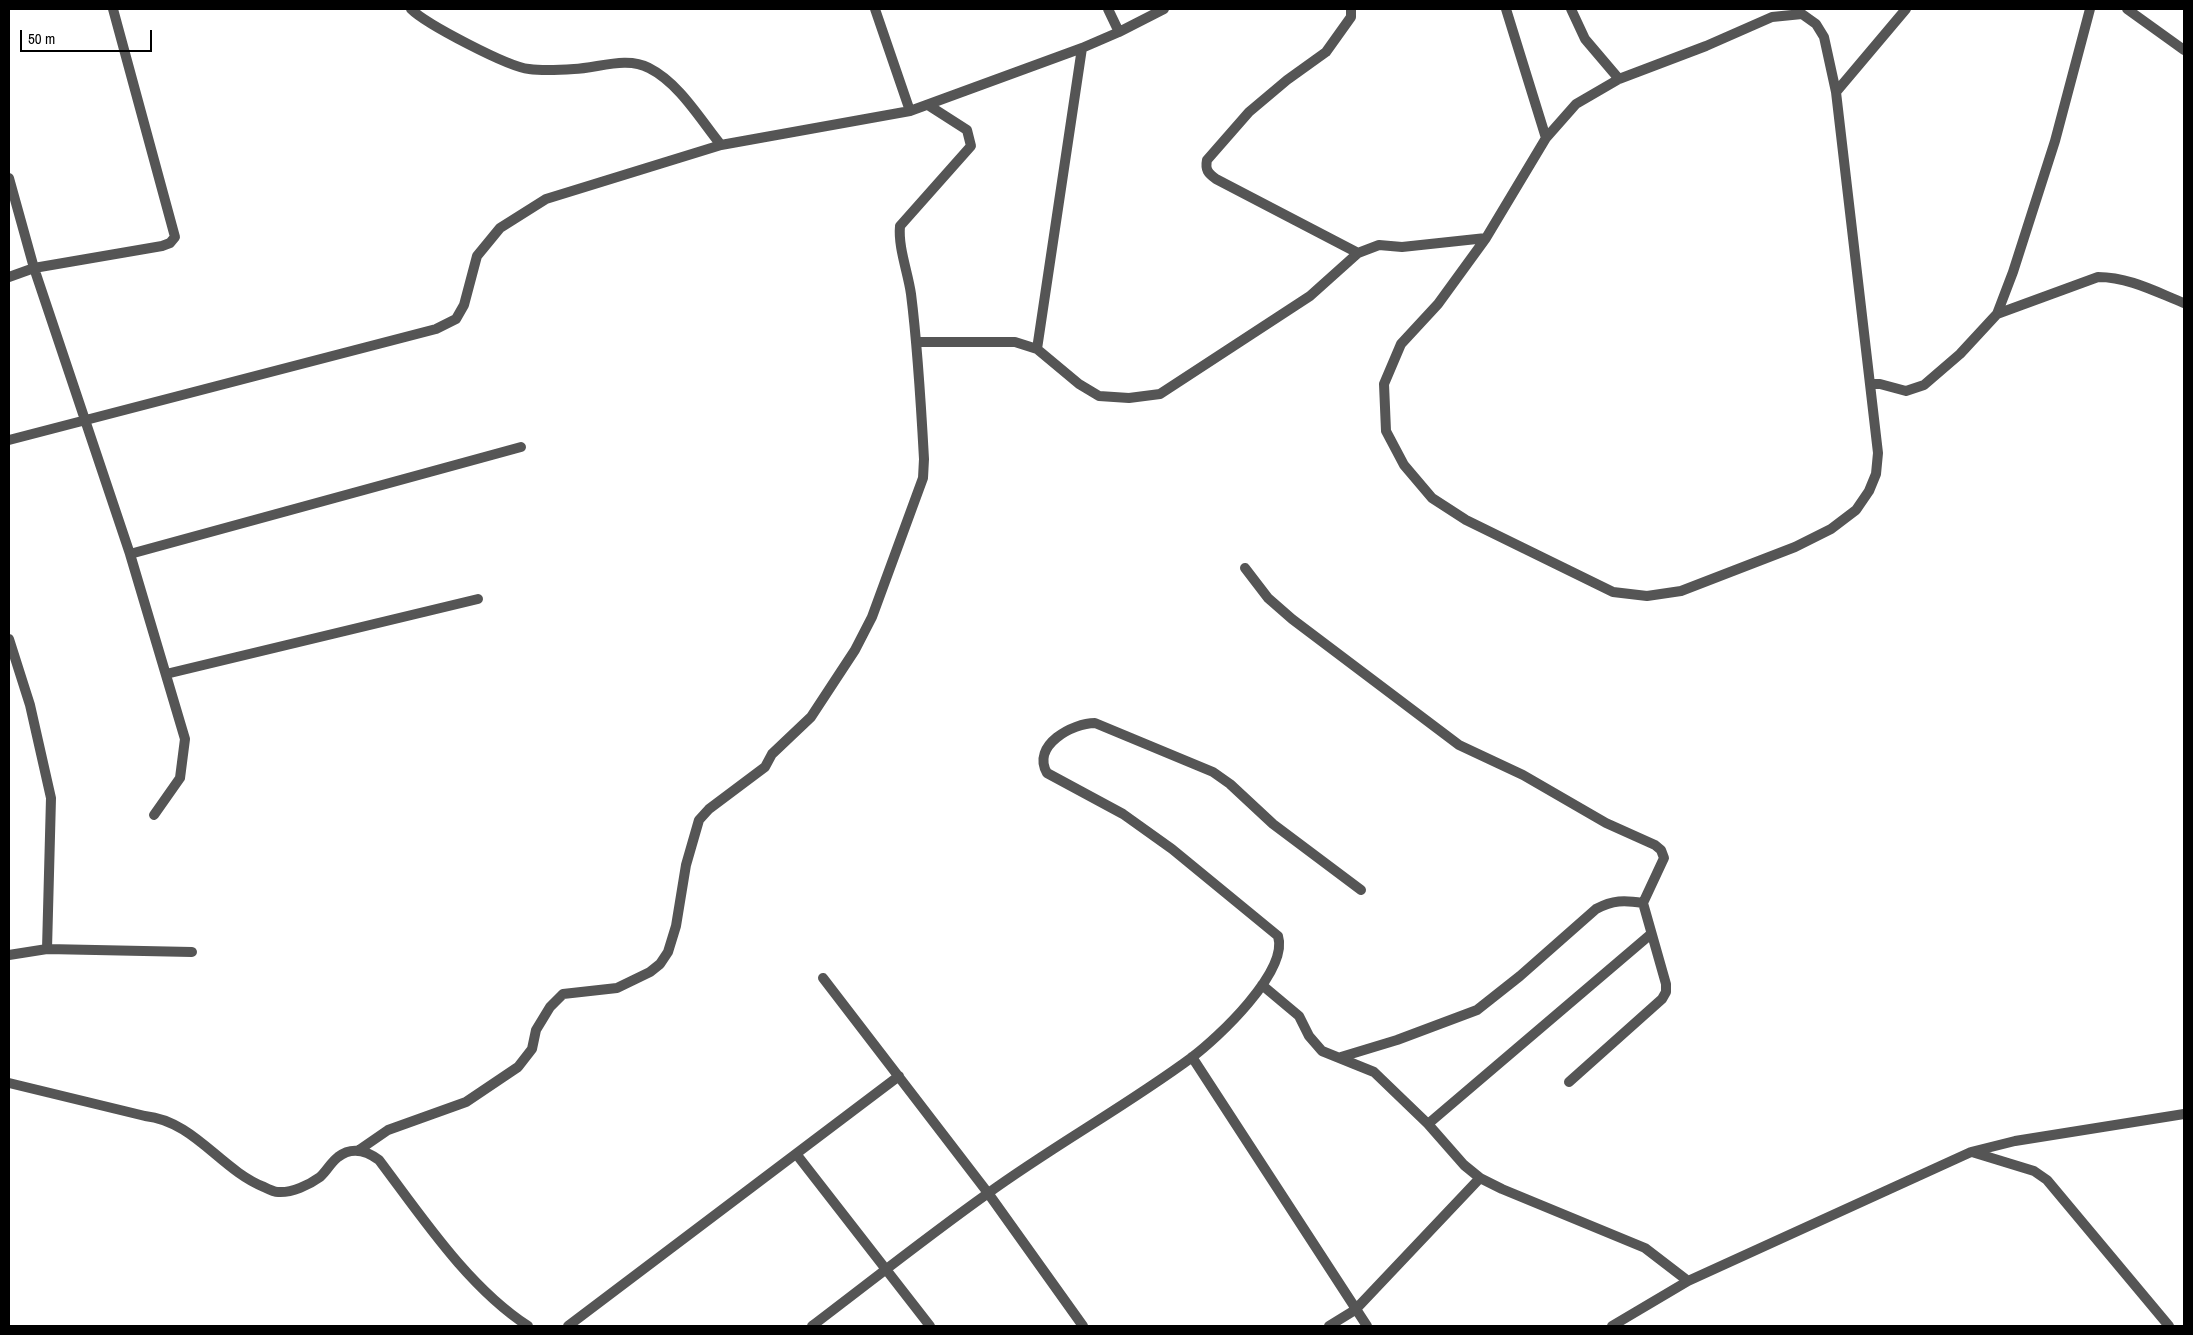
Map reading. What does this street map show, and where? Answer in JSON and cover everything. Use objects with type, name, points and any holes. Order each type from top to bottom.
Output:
[{"type":"street","points":[[9,277],[34,268],[162,246],[170,243],[175,237],[112,9]]},
{"type":"street","points":[[411,9],[441,29],[486,52],[528,69],[575,69],[628,62],[648,67],[668,80],[721,145]]},
{"type":"street","points":[[875,9],[910,111]]},
{"type":"street","points":[[1108,9],[1119,32]]},
{"type":"street","points":[[9,440],[436,329],[456,319],[464,305],[477,256],[500,228],[546,199],[721,145],[910,111],[1082,48],[1164,9]]},
{"type":"street","points":[[1351,9],[1350,17],[1343,30],[1326,52],[1287,80],[1249,112],[1207,160],[1206,167],[1208,173],[1216,179],[1358,253]]},
{"type":"street","points":[[1506,9],[1546,138]]},
{"type":"street","points":[[1571,9],[1585,39],[1619,80]]},
{"type":"street","points":[[1836,92],[1906,9]]},
{"type":"street","points":[[1870,384],[1880,384],[1906,391],[1924,385],[1960,354],[1997,314],[2013,272],[2055,142],[2090,9]]},
{"type":"street","points":[[2128,9],[2184,50]]},
{"type":"street","points":[[1802,14],[1816,24],[1824,37],[1836,92],[1878,453],[1876,474],[1869,491],[1856,510],[1832,529],[1796,547],[1681,591],[1646,596],[1614,592],[1466,520],[1432,498],[1404,465],[1386,431],[1384,384],[1401,344],[1438,304],[1486,238],[1546,138],[1576,104],[1619,80],[1706,46],[1772,17],[1802,14]]},
{"type":"street","points":[[1037,349],[1082,48]]},
{"type":"street","points":[[9,1083],[145,1116],[162,1118],[194,1136],[250,1181],[277,1192],[303,1188],[321,1176],[338,1156],[359,1150],[388,1130],[426,1118],[466,1102],[518,1067],[532,1049],[536,1030],[550,1007],[563,994],[616,988],[650,972],[660,964],[668,952],[676,926],[686,865],[699,820],[709,809],[765,768],[772,754],[811,717],[855,650],[872,617],[923,478],[924,459],[917,342],[909,275],[899,237],[900,226],[971,146],[967,130],[928,105]]},
{"type":"street","points":[[9,178],[34,268],[83,420],[130,554],[185,739],[180,778],[154,815]]},
{"type":"street","points":[[917,342],[1014,342],[1037,349],[1099,396],[1128,398],[1160,394],[1213,361],[1258,328],[1310,296],[1358,253],[1379,245],[1402,247],[1486,238]]},
{"type":"street","points":[[1997,314],[2098,277],[2114,277],[2128,281],[2184,303]]},
{"type":"street","points":[[130,554],[521,447]]},
{"type":"street","points":[[1245,568],[1268,598],[1292,619],[1459,745],[1523,775],[1606,823],[1655,845],[1661,850],[1664,858],[1643,903],[1666,984],[1666,992],[1662,999],[1569,1082]]},
{"type":"street","points":[[166,674],[478,599]]},
{"type":"street","points":[[9,639],[30,705],[51,798],[47,949]]},
{"type":"street","points":[[812,1326],[988,1193],[1192,1057],[1236,1019],[1262,985],[1277,956],[1280,943],[1278,936],[1172,849],[1123,814],[1050,776],[1044,768],[1045,757],[1056,738],[1074,726],[1096,723],[1213,772],[1230,784],[1273,824],[1361,890]]},
{"type":"street","points":[[1341,1057],[1397,1040],[1477,1010],[1520,976],[1596,909],[1609,902],[1623,899],[1643,903]]},
{"type":"street","points":[[1428,1124],[1651,934]]},
{"type":"street","points":[[9,955],[47,949],[192,952]]},
{"type":"street","points":[[824,978],[988,1193],[1083,1326]]},
{"type":"street","points":[[1262,985],[1299,1016],[1309,1036],[1322,1051],[1341,1057],[1374,1072],[1428,1124],[1464,1166],[1480,1178],[1502,1190],[1646,1248],[1688,1281]]},
{"type":"street","points":[[1192,1057],[1367,1326]]},
{"type":"street","points":[[568,1326],[899,1076]]},
{"type":"street","points":[[1612,1326],[1688,1281],[1971,1152],[2015,1141],[2184,1114]]},
{"type":"street","points":[[359,1150],[370,1153],[379,1160],[460,1264],[501,1306],[528,1326]]},
{"type":"street","points":[[1971,1152],[2034,1171],[2047,1180],[2170,1326]]},
{"type":"street","points":[[797,1154],[930,1326]]},
{"type":"street","points":[[1329,1326],[1355,1310],[1480,1178]]}]
